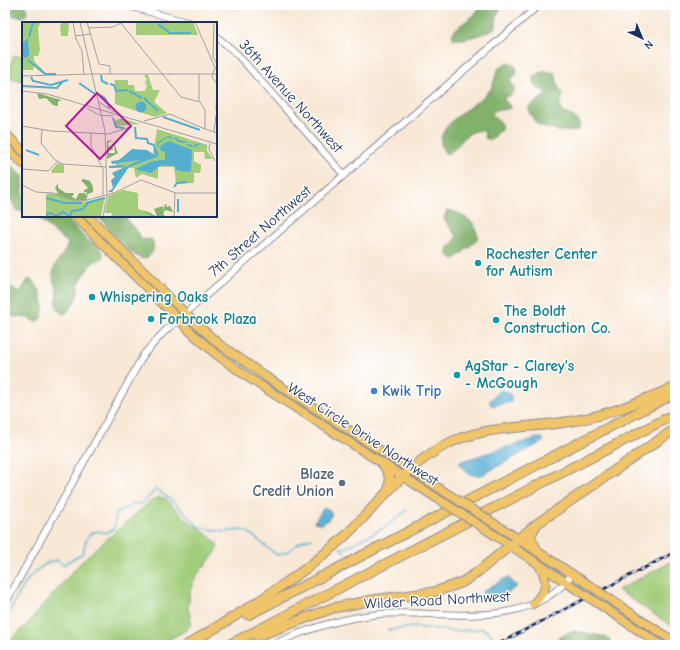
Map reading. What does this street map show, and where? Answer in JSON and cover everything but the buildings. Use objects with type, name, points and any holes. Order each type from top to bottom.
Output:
[{"type":"highway","points":[[187,645],[252,606],[295,577],[344,537],[402,477],[440,448],[469,435],[488,431],[587,418],[624,408],[675,387]]},
{"type":"highway","points":[[191,645],[675,393]]},
{"type":"highway","points":[[228,645],[675,414]]},
{"type":"highway","points":[[236,645],[299,619],[333,608],[368,601],[428,594],[449,588],[475,574],[538,522],[675,429]]},
{"type":"highway","points":[[382,463],[389,476],[390,486],[388,492]]},
{"type":"highway","points":[[537,551],[530,536],[538,522]]},
{"type":"main road","points":[[5,133],[22,150]]},
{"type":"main road","points":[[5,146],[22,163]]},
{"type":"main road","name":"West Circle Drive Northwest","points":[[76,217],[204,344],[231,365],[402,477],[493,534],[661,645]]},
{"type":"main road","name":"West Circle Drive Northwest","points":[[89,217],[209,336],[237,357],[675,642]]},
{"type":"main road","points":[[533,604],[546,588],[546,579],[539,564]]},
{"type":"street","points":[[124,5],[186,22]]},
{"type":"street","name":"7th Street Northwest","points":[[5,604],[144,354],[178,319],[539,5]]},
{"type":"street","name":"36th Avenue Northwest","points":[[217,37],[236,53],[344,175]]},
{"type":"street","name":"Wilder Road Northwest","points":[[272,645],[309,630],[358,617],[409,613],[499,613],[514,610],[533,604],[553,593],[566,582],[572,574]]},
{"type":"green space","points":[[5,5],[24,5],[28,9],[27,14],[23,17],[5,16]]},
{"type":"green space","points":[[480,5],[503,5],[497,14],[496,27],[488,32],[476,36],[463,39],[454,39],[452,35],[458,27],[475,14]]},
{"type":"green space","points":[[14,56],[22,56],[22,81],[10,79],[8,71]]},
{"type":"green space","points":[[511,63],[516,67],[517,73],[510,81],[514,86],[514,92],[509,96],[505,96],[504,99],[511,108],[496,110],[492,114],[501,123],[501,130],[491,140],[485,138],[484,130],[470,133],[465,136],[456,148],[446,154],[441,144],[442,135],[447,126],[455,118],[484,97],[490,90],[498,70],[505,64]]},
{"type":"green space","points":[[544,71],[555,73],[559,89],[563,94],[560,105],[562,113],[571,115],[576,119],[580,127],[577,131],[558,131],[552,128],[545,128],[537,124],[530,114],[529,107],[546,95],[546,91],[538,88],[533,82],[533,77]]},
{"type":"green space","points":[[5,159],[22,175],[22,212],[16,210],[12,201],[5,197]]},
{"type":"green space","points":[[447,210],[458,213],[473,223],[478,236],[476,241],[455,259],[449,256],[447,252],[457,236],[444,219]]},
{"type":"green space","points":[[36,217],[65,217],[86,239],[99,247],[103,253],[102,258],[94,262],[89,267],[79,283],[77,297],[71,308],[64,314],[59,311],[57,306],[57,293],[53,280],[53,274],[55,266],[65,251],[68,243]]},
{"type":"green space","points":[[98,217],[127,217],[127,221],[138,232],[141,240],[151,239],[154,246],[153,251],[149,256],[143,259],[136,255],[124,246]]},
{"type":"green space","points":[[31,279],[38,287],[43,301],[42,317],[36,322],[28,318],[10,316],[5,311],[5,284],[20,293],[27,281]]},
{"type":"green space","points":[[159,497],[166,499],[187,520],[209,536],[218,545],[216,552],[196,576],[190,590],[188,610],[192,623],[185,631],[158,645],[6,645],[29,622],[84,559],[151,501]]},
{"type":"green space","points":[[675,560],[675,628],[618,590]]},
{"type":"green space","points":[[575,631],[606,637],[614,645],[554,645],[554,641],[569,632]]},
{"type":"water","points":[[499,391],[506,391],[511,394],[511,402],[492,406],[490,404],[490,400]]},
{"type":"water","points":[[537,438],[542,438],[544,441],[482,475],[471,475],[459,465],[460,462],[468,459]]},
{"type":"water","points":[[327,508],[332,514],[328,520],[322,524],[314,522],[323,509]]},
{"type":"water","points":[[509,578],[517,586],[506,594],[484,600],[481,597],[483,591],[504,579]]},
{"type":"waterway","points":[[5,621],[19,593],[38,569],[47,563],[57,560],[63,565],[83,553],[86,540],[91,533],[99,531],[106,533],[114,529],[116,513],[128,508],[134,503],[142,504],[156,489],[175,503],[199,527],[225,532],[241,530],[248,532],[277,555],[287,552],[301,541],[312,538]]},
{"type":"waterway","points":[[343,549],[387,526],[407,510]]},
{"type":"waterway","points":[[340,547],[345,553]]},
{"type":"waterway","points":[[388,630],[414,627],[456,631],[483,629],[490,633],[496,645]]},
{"type":"railway","points":[[496,645],[675,552]]},
{"type":"place","name":"Rochester Center for Autism","points":[[478,263]]},
{"type":"place","name":"Whispering Oaks","points":[[92,297]]},
{"type":"place","name":"Forbrook Plaza","points":[[151,319]]},
{"type":"place","name":"The Boldt Construction Co.","points":[[496,320]]},
{"type":"place","name":"AgStar - Clarey's - McGough","points":[[457,375]]},
{"type":"place","name":"Kwik Trip","points":[[374,391]]},
{"type":"place","name":"Blaze Credit Union","points":[[342,483]]}]
